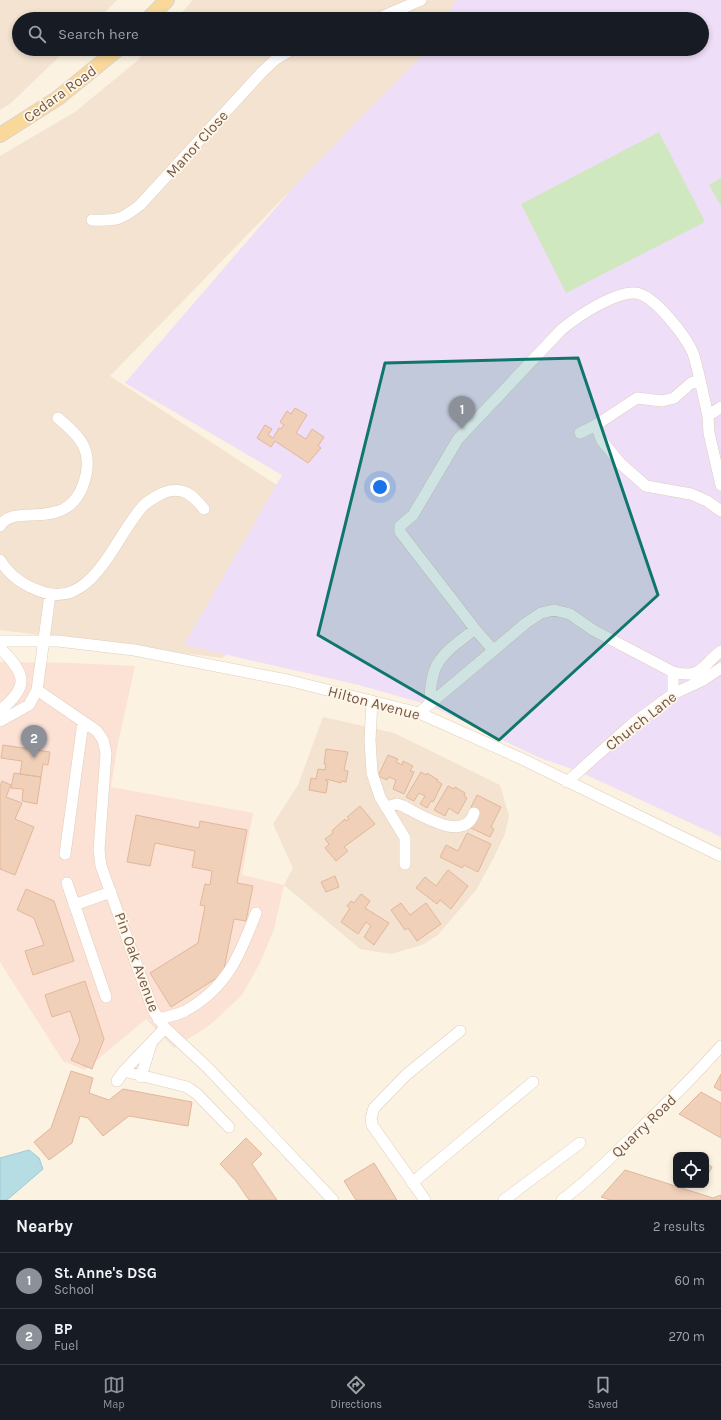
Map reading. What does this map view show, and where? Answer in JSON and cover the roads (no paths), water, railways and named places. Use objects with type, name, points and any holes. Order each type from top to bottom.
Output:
[{"type":"main road","points":[[155,12],[167,0]]},
{"type":"main road","name":"Cedara Road","points":[[0,135],[58,98],[110,56]]},
{"type":"street","points":[[393,12],[421,0]]},
{"type":"street","name":"Manor Close","points":[[92,220],[111,221],[124,217],[140,205],[262,72],[281,56]]},
{"type":"street","points":[[493,650],[474,629],[400,532],[400,526],[413,515],[458,439],[562,329],[576,318],[617,297],[636,293],[658,305],[692,352],[708,416],[709,433],[721,485]]},
{"type":"street","points":[[580,433],[596,425],[637,398],[662,401],[674,398],[691,382],[700,380]]},
{"type":"street","points":[[708,416],[721,407]]},
{"type":"street","points":[[0,526],[11,518],[43,514],[66,508],[75,501],[83,486],[88,465],[84,447],[76,433],[58,418]]},
{"type":"street","points":[[596,425],[602,441],[621,464],[646,486],[691,494],[707,500],[721,511]]},
{"type":"street","points":[[0,560],[16,579],[31,588],[50,595],[64,595],[78,589],[89,581],[102,568],[125,529],[144,505],[158,496],[168,491],[185,491],[194,497],[204,509]]},
{"type":"street","points":[[0,721],[29,705],[37,690],[50,595]]},
{"type":"street","points":[[419,714],[493,650],[541,613],[554,610],[570,614],[593,630],[673,672],[681,674],[697,672],[705,668],[721,651]]},
{"type":"street","points":[[430,704],[430,685],[437,664],[442,655],[474,629]]},
{"type":"street","name":"Hilton Avenue","points":[[0,641],[43,641],[107,646],[218,665],[419,714],[520,758],[721,856]]},
{"type":"street","points":[[0,648],[16,664],[21,675],[20,686],[15,696],[0,710]]},
{"type":"street","name":"Church Lane","points":[[567,782],[632,724],[673,694],[703,680],[721,668]]},
{"type":"street","points":[[673,672],[673,694]]},
{"type":"street","name":"Pin Oak Avenue","points":[[37,690],[97,731],[104,740],[106,753],[100,850],[101,866],[145,993],[162,1024],[207,1067],[333,1200]]},
{"type":"street","points":[[372,702],[370,740],[372,773],[377,791],[405,838],[405,864]]},
{"type":"street","points":[[65,854],[83,722]]},
{"type":"street","points":[[386,806],[396,804],[403,806],[436,823],[457,827],[467,824],[474,813]]},
{"type":"street","points":[[66,883],[106,997]]},
{"type":"street","points":[[74,905],[111,892]]},
{"type":"street","points":[[117,1081],[124,1071],[152,1041],[162,1024],[205,997],[222,982],[239,955],[256,913]]},
{"type":"street","points":[[425,1200],[372,1125],[372,1114],[374,1108],[406,1075],[460,1030]]},
{"type":"street","points":[[141,1077],[152,1041]]},
{"type":"street","name":"Quarry Road","points":[[562,1200],[581,1186],[641,1129],[697,1074],[721,1046]]},
{"type":"street","points":[[124,1071],[141,1077],[188,1087],[197,1094],[229,1127]]},
{"type":"street","points":[[412,1183],[533,1082]]},
{"type":"street","points":[[504,1200],[580,1143]]},
{"type":"water","points":[[29,1150],[39,1158],[43,1169],[7,1200],[0,1200],[0,1158]]},
{"type":"place","name":"St. Anne's DSG","points":[[462,429]]},
{"type":"place","name":"BP","points":[[34,758]]}]
